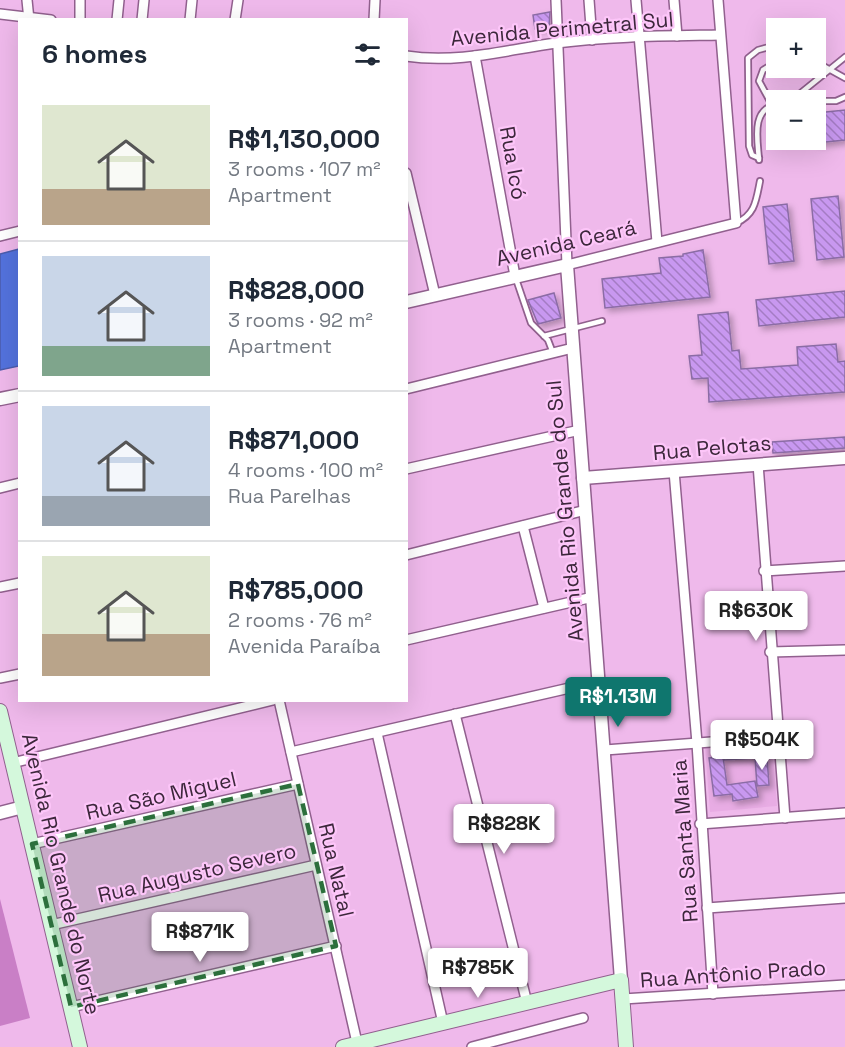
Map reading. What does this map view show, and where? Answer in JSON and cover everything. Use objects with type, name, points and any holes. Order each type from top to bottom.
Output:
[{"type":"main road","name":"Avenida Rio Grande do Norte","points":[[0,711],[80,1047]]},
{"type":"main road","points":[[343,1047],[621,980]]},
{"type":"main road","name":"Avenida Rio Grande do Sul","points":[[621,980],[626,1047]]},
{"type":"street","points":[[0,14],[29,18],[27,0]]},
{"type":"street","points":[[80,0],[80,18]]},
{"type":"street","points":[[117,18],[119,0]]},
{"type":"street","points":[[142,18],[144,0]]},
{"type":"street","points":[[190,18],[192,0]]},
{"type":"street","points":[[235,18],[238,0]]},
{"type":"street","points":[[374,18],[375,0]]},
{"type":"street","name":"Avenida Rio Grande do Sul","points":[[556,0],[567,265],[621,980]]},
{"type":"street","points":[[590,0],[592,40]]},
{"type":"street","points":[[636,0],[657,242]]},
{"type":"street","points":[[674,0],[677,36]]},
{"type":"street","points":[[718,0],[736,223]]},
{"type":"street","name":"Avenida Perimetral Sul","points":[[408,56],[454,59],[556,43],[639,36],[720,35]]},
{"type":"street","name":"Rua Icó","points":[[475,56],[515,276]]},
{"type":"street","points":[[408,181],[435,295]]},
{"type":"street","name":"Avenida Ceará","points":[[408,302],[736,223]]},
{"type":"street","points":[[0,236],[18,232]]},
{"type":"street","points":[[408,389],[573,348]]},
{"type":"street","points":[[0,399],[18,394]]},
{"type":"street","points":[[408,469],[579,429]]},
{"type":"street","name":"Rua Pelotas","points":[[583,478],[845,458]]},
{"type":"street","points":[[758,464],[770,652],[785,818]]},
{"type":"street","name":"Rua Santa Maria","points":[[674,471],[697,743],[700,824],[713,994]]},
{"type":"street","points":[[0,488],[18,484]]},
{"type":"street","points":[[408,555],[586,510]]},
{"type":"street","points":[[523,526],[544,608]]},
{"type":"street","points":[[764,571],[845,566]]},
{"type":"street","points":[[0,587],[18,583]]},
{"type":"street","points":[[408,640],[593,597]]},
{"type":"street","points":[[770,652],[845,650]]},
{"type":"street","points":[[0,678],[18,674]]},
{"type":"street","points":[[291,752],[600,681]]},
{"type":"street","points":[[12,763],[265,702]]},
{"type":"street","name":"Rua Natal","points":[[279,702],[358,1045]]},
{"type":"street","points":[[455,714],[527,1003]]},
{"type":"street","points":[[377,733],[443,1023]]},
{"type":"street","points":[[605,750],[778,737]]},
{"type":"street","name":"Rua São Miguel","points":[[32,844],[298,784]]},
{"type":"street","points":[[0,813],[23,807]]},
{"type":"street","points":[[700,824],[845,813]]},
{"type":"street","name":"Rua Augusto Severo","points":[[51,925],[316,865]]},
{"type":"street","points":[[706,908],[845,898]]},
{"type":"street","points":[[71,1007],[336,946]]},
{"type":"street","name":"Rua Antônio Prado","points":[[623,999],[845,985]]},
{"type":"street","points":[[472,1047],[583,1018]]},
{"type":"lane","points":[[766,48],[758,50],[748,58],[746,91],[749,146],[752,155],[759,160],[757,124],[761,114],[766,111]]},
{"type":"lane","points":[[804,90],[845,57]]},
{"type":"lane","points":[[826,67],[845,78]]},
{"type":"lane","points":[[766,68],[759,81],[766,92]]},
{"type":"lane","points":[[826,102],[836,101],[845,97]]},
{"type":"lane","points":[[736,223],[746,219],[753,211],[760,182]]},
{"type":"lane","points":[[515,276],[531,323],[544,336],[553,353]]},
{"type":"lane","points":[[544,336],[602,321]]},
{"type":"highlighted area","points":[[298,784],[336,946],[71,1007],[32,844]]},
{"type":"shaded area","points":[[772,741],[777,806],[710,812],[705,747]]},
{"type":"shaded area","points":[[0,899],[30,1018],[0,1026]]},
{"type":"water","points":[[18,249],[18,366],[0,370],[0,254]]},
{"type":"building","points":[[550,12],[549,27],[535,29],[533,15]]},
{"type":"building","points":[[845,110],[845,140],[826,142],[826,112]]},
{"type":"building","points":[[838,196],[844,257],[817,260],[811,199]]},
{"type":"building","points":[[787,204],[794,261],[769,264],[763,207]]},
{"type":"building","points":[[703,250],[710,297],[605,308],[602,279],[661,273],[659,258],[683,256],[683,254]]},
{"type":"building","points":[[845,291],[845,317],[759,326],[756,300]]},
{"type":"building","points":[[554,293],[561,318],[538,324],[528,300]]},
{"type":"building","points":[[728,312],[732,351],[739,350],[741,369],[798,365],[797,347],[836,344],[838,362],[845,361],[845,392],[709,402],[708,378],[692,379],[689,356],[702,355],[698,315]]},
{"type":"building","points":[[845,437],[845,448],[773,453],[772,442]]},
{"type":"building","points":[[755,746],[756,758],[724,760],[723,748]]},
{"type":"building","points":[[723,757],[727,785],[755,781],[758,797],[733,801],[732,794],[714,796],[709,758]]},
{"type":"building","points":[[767,757],[769,785],[757,786],[755,758]]}]
